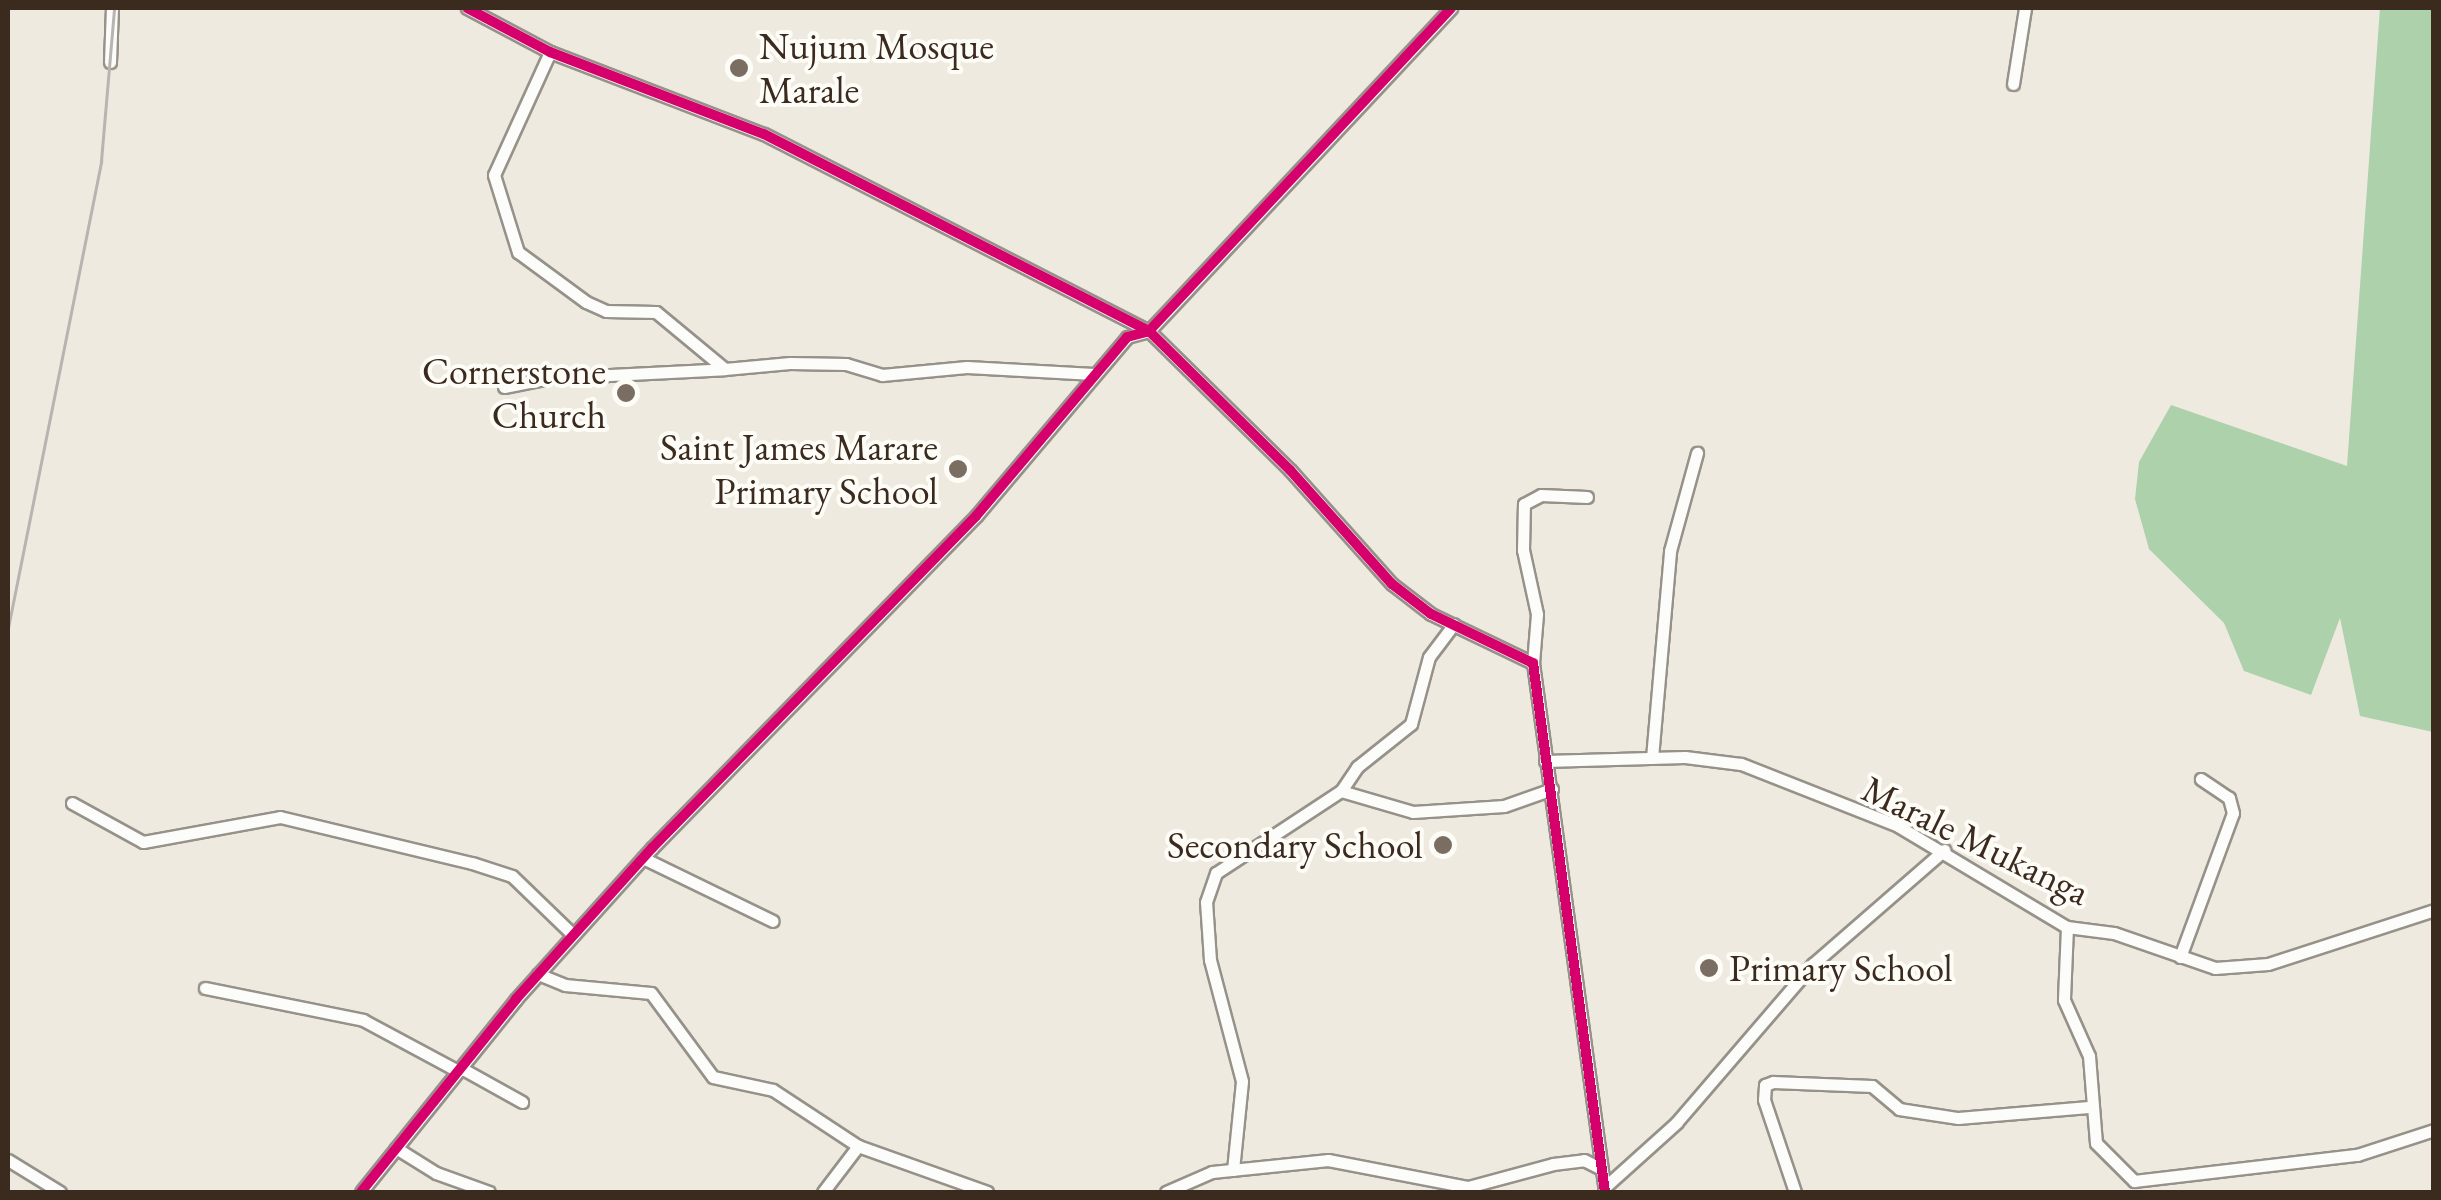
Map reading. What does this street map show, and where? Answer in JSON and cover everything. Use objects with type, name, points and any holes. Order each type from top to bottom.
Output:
[{"type":"street","points":[[110,62],[112,8]]},
{"type":"street","points":[[467,8],[550,52],[764,134],[1149,331],[1290,470],[1392,584],[1454,624],[1533,664]]},
{"type":"street","points":[[360,1192],[538,974],[643,858],[976,516],[1127,338],[1149,331],[1451,8]]},
{"type":"street","points":[[2012,84],[2025,8]]},
{"type":"street","points":[[550,52],[496,160],[494,175],[518,252],[596,306],[656,312],[671,320],[725,368]]},
{"type":"street","points":[[504,387],[550,378],[809,363],[846,364],[882,375],[967,367],[1094,374]]},
{"type":"street","points":[[1652,758],[1670,551],[1697,453]]},
{"type":"street","points":[[1587,497],[1541,495],[1524,504],[1523,550],[1537,614],[1533,664],[1605,1190]]},
{"type":"street","points":[[1233,1170],[1242,1081],[1228,1008],[1212,971],[1208,887],[1222,866],[1341,791],[1357,767],[1411,724],[1428,657],[1454,624]]},
{"type":"street","name":"Marale Mukanga","points":[[1545,761],[1652,758],[1741,764],[1944,850],[2067,927],[2114,933],[2180,957],[2242,970],[2434,910]]},
{"type":"street","points":[[2180,957],[2234,813],[2234,804],[2201,779]]},
{"type":"street","points":[[1341,791],[1417,812],[1504,806],[1552,789]]},
{"type":"street","points":[[72,803],[143,842],[280,817],[472,863],[512,876],[573,935]]},
{"type":"street","points":[[1605,1190],[1676,1123],[1812,964],[1944,850]]},
{"type":"street","points":[[643,858],[773,920]]},
{"type":"street","points":[[2067,927],[2064,1000],[2089,1056],[2089,1106],[2096,1142],[2124,1174],[2145,1182],[2357,1155],[2434,1130]]},
{"type":"street","points":[[538,974],[565,985],[651,993],[706,1072],[787,1096],[858,1146],[987,1192]]},
{"type":"street","points":[[206,988],[363,1020],[522,1102]]},
{"type":"street","points":[[1795,1192],[1764,1100],[1766,1085],[1773,1082],[1872,1086],[1899,1109],[1958,1118],[2089,1106]]},
{"type":"street","points":[[823,1192],[858,1146]]},
{"type":"street","points":[[396,1148],[436,1173],[489,1192]]},
{"type":"street","points":[[8,1160],[60,1192]]},
{"type":"street","points":[[1166,1192],[1206,1174],[1328,1160],[1468,1187],[1553,1164],[1584,1160],[1602,1169]]},
{"type":"street","points":[[2188,1175],[2188,1192]]},
{"type":"green space","points":[[2380,8],[2433,8],[2433,732],[2360,716],[2340,618],[2311,695],[2244,671],[2224,623],[2149,549],[2135,499],[2139,462],[2171,405],[2347,466]]},
{"type":"railway","points":[[8,628],[101,161],[114,8]]},
{"type":"cycle path","points":[[467,8],[550,52],[764,134],[1149,331],[1290,470],[1392,584],[1431,614],[1533,663],[1605,1192]]},
{"type":"cycle path","points":[[361,1192],[516,999],[652,848],[976,516],[1127,337],[1149,331],[1451,8]]},
{"type":"place","name":"Nujum Mosque Marale","points":[[739,68]]},
{"type":"place","name":"Cornerstone Church","points":[[626,393]]},
{"type":"place","name":"Saint James Marare Primary School","points":[[958,469]]},
{"type":"place","name":"Secondary School","points":[[1443,845]]},
{"type":"place","name":"Primary School","points":[[1709,968]]}]
